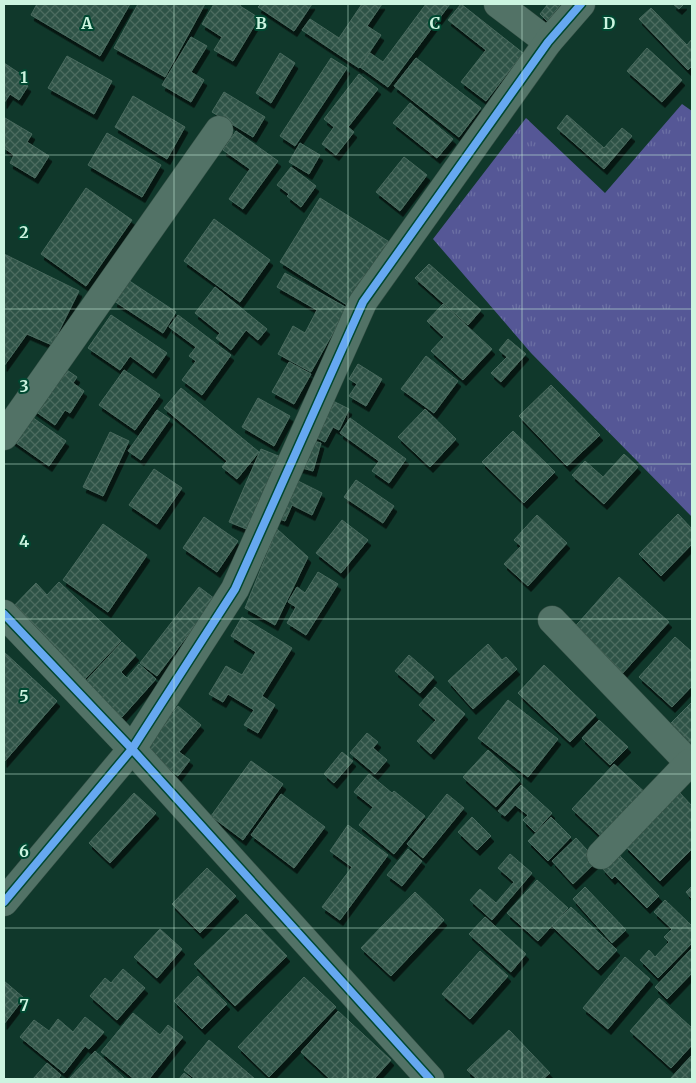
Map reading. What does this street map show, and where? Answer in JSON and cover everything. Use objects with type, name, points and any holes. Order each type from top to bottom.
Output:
[{"type":"street","points":[[498,4],[548,42]]},
{"type":"street","points":[[4,902],[132,749],[235,589],[363,302],[548,42],[581,4]]},
{"type":"street","points":[[4,436],[219,130]]},
{"type":"street","points":[[4,614],[132,749],[430,1079]]},
{"type":"street","points":[[552,620],[691,764],[601,855]]},
{"type":"green space","points":[[682,104],[692,111],[692,517],[531,353],[433,239],[526,118],[605,193]]},
{"type":"building","points":[[37,4],[130,4],[100,56],[31,15]]},
{"type":"building","points":[[138,4],[205,4],[165,77],[114,48]]},
{"type":"building","points":[[214,4],[241,4],[240,6],[259,18],[233,61],[214,50],[222,37],[202,24]]},
{"type":"building","points":[[261,4],[285,4],[288,6],[289,4],[312,4],[294,31],[258,7]]},
{"type":"building","points":[[362,4],[382,4],[367,26],[381,35],[359,68],[302,30],[310,19],[339,38]]},
{"type":"building","points":[[426,4],[450,4],[388,87],[360,67],[370,53],[383,62]]},
{"type":"building","points":[[461,4],[523,53],[486,101],[461,82],[486,50],[448,20]]},
{"type":"building","points":[[548,4],[561,4],[547,21],[540,14]]},
{"type":"building","points":[[673,4],[684,4],[679,9]]},
{"type":"building","points":[[651,8],[687,45],[692,39],[692,66],[688,70],[639,19]]},
{"type":"building","points":[[191,37],[207,46],[191,72],[204,80],[191,102],[162,85]]},
{"type":"building","points":[[647,48],[682,80],[662,102],[627,71]]},
{"type":"building","points":[[280,53],[295,63],[271,103],[256,93]]},
{"type":"building","points":[[67,56],[112,81],[94,114],[48,88]]},
{"type":"building","points":[[331,58],[347,68],[295,146],[280,136]]},
{"type":"building","points":[[416,58],[481,108],[459,137],[394,86]]},
{"type":"building","points":[[4,63],[25,77],[21,82],[28,86],[19,100],[10,94],[4,103]]},
{"type":"building","points":[[359,74],[378,89],[348,127],[354,132],[336,155],[322,144],[334,127],[324,119]]},
{"type":"building","points":[[224,92],[265,117],[253,137],[212,112]]},
{"type":"building","points":[[133,96],[185,127],[167,159],[115,127]]},
{"type":"building","points":[[410,103],[453,139],[437,158],[393,123]]},
{"type":"building","points":[[567,115],[604,148],[622,128],[632,136],[604,169],[557,128]]},
{"type":"building","points":[[5,118],[32,134],[27,142],[49,156],[35,178],[10,163],[14,155],[4,148]]},
{"type":"building","points":[[236,131],[278,161],[243,209],[229,199],[250,169],[223,150]]},
{"type":"building","points":[[107,133],[161,165],[142,197],[88,165]]},
{"type":"building","points":[[300,143],[320,155],[309,174],[289,162]]},
{"type":"building","points":[[404,157],[427,175],[400,211],[376,192]]},
{"type":"building","points":[[291,167],[316,186],[301,207],[277,185]]},
{"type":"building","points":[[86,188],[132,220],[86,286],[41,254]]},
{"type":"building","points":[[320,198],[391,243],[350,307],[280,262]]},
{"type":"building","points":[[214,219],[270,260],[240,302],[184,261]]},
{"type":"building","points":[[4,254],[79,291],[52,345],[27,334],[4,366]]},
{"type":"building","points":[[429,264],[481,310],[468,325],[415,278]]},
{"type":"building","points":[[285,273],[347,308],[311,372],[278,354],[293,326],[305,333],[317,310],[277,287]]},
{"type":"building","points":[[128,280],[176,312],[163,333],[114,301]]},
{"type":"building","points":[[215,287],[267,329],[258,340],[246,330],[231,350],[216,338],[220,333],[195,313]]},
{"type":"building","points":[[443,304],[492,349],[463,380],[431,351],[444,337],[427,321]]},
{"type":"building","points":[[111,315],[167,353],[153,373],[130,356],[120,370],[88,348]]},
{"type":"building","points":[[178,315],[231,355],[202,395],[182,380],[196,361],[189,356],[196,347],[169,327]]},
{"type":"building","points":[[508,339],[526,354],[501,382],[491,373],[507,357],[499,350]]},
{"type":"building","points":[[426,356],[458,381],[434,413],[401,389]]},
{"type":"building","points":[[289,362],[311,374],[294,404],[272,392]]},
{"type":"building","points":[[358,364],[382,379],[366,406],[349,396],[357,384],[349,379]]},
{"type":"building","points":[[61,366],[77,377],[73,383],[84,391],[70,413],[65,410],[55,425],[32,409]]},
{"type":"building","points":[[124,370],[160,395],[135,430],[99,405]]},
{"type":"building","points":[[551,385],[600,435],[567,466],[519,416]]},
{"type":"building","points":[[181,388],[259,452],[237,479],[222,467],[227,461],[164,408]]},
{"type":"building","points":[[325,397],[349,409],[339,430],[333,427],[325,442],[307,433]]},
{"type":"building","points":[[258,398],[290,416],[274,446],[242,427]]},
{"type":"building","points":[[425,409],[456,439],[430,467],[398,437]]},
{"type":"building","points":[[157,410],[170,419],[141,460],[128,451]]},
{"type":"building","points":[[29,415],[66,441],[49,466],[12,440]]},
{"type":"building","points":[[350,418],[406,459],[389,483],[372,471],[379,461],[340,433]]},
{"type":"building","points":[[513,431],[555,472],[524,503],[482,462]]},
{"type":"building","points":[[110,432],[129,441],[103,496],[83,487]]},
{"type":"building","points":[[303,438],[321,443],[313,471],[295,466]]},
{"type":"building","points":[[261,449],[281,457],[249,530],[229,522]]},
{"type":"building","points":[[624,454],[638,467],[604,504],[572,475],[585,461],[603,477]]},
{"type":"building","points":[[154,469],[182,488],[157,524],[129,505]]},
{"type":"building","points":[[290,477],[322,493],[312,515],[292,505],[285,521],[272,516]]},
{"type":"building","points":[[356,480],[394,506],[383,523],[344,497]]},
{"type":"building","points":[[678,514],[692,529],[692,544],[661,576],[639,554]]},
{"type":"building","points":[[537,515],[567,543],[528,586],[504,564],[521,546],[514,540]]},
{"type":"building","points":[[204,517],[238,541],[217,572],[183,548]]},
{"type":"building","points":[[342,520],[368,540],[341,573],[316,553]]},
{"type":"building","points":[[103,524],[147,555],[108,612],[63,580]]},
{"type":"building","points":[[277,529],[308,557],[275,625],[245,608]]},
{"type":"building","points":[[318,572],[338,584],[306,635],[287,623],[296,607],[288,602],[297,587],[305,593]]},
{"type":"building","points":[[619,577],[669,622],[621,675],[571,631]]},
{"type":"building","points":[[59,582],[121,641],[83,681],[9,611],[36,583],[47,595]]},
{"type":"building","points":[[199,587],[215,599],[157,676],[140,663]]},
{"type":"building","points":[[242,617],[292,648],[262,696],[275,705],[258,733],[244,725],[254,710],[228,694],[223,702],[209,694],[226,666],[242,675],[256,652],[231,636]]},
{"type":"building","points":[[675,637],[692,652],[692,686],[672,707],[639,677]]},
{"type":"building","points":[[122,642],[136,655],[121,672],[127,678],[139,664],[156,679],[122,717],[84,683]]},
{"type":"building","points":[[488,644],[502,660],[506,657],[517,669],[473,709],[448,681]]},
{"type":"building","points":[[4,652],[57,701],[4,762]]},
{"type":"building","points":[[409,655],[434,677],[420,693],[395,671]]},
{"type":"building","points":[[544,665],[596,715],[570,742],[518,693]]},
{"type":"building","points":[[435,687],[465,714],[431,754],[417,741],[436,720],[419,705]]},
{"type":"building","points":[[508,700],[558,739],[528,777],[478,738]]},
{"type":"building","points":[[692,702],[692,754],[665,729]]},
{"type":"building","points":[[178,706],[201,725],[179,752],[190,760],[178,776],[144,749]]},
{"type":"building","points":[[599,720],[628,747],[610,765],[582,738]]},
{"type":"building","points":[[367,733],[378,742],[373,748],[387,760],[375,774],[350,753]]},
{"type":"building","points":[[488,750],[520,780],[496,807],[463,777]]},
{"type":"building","points":[[342,752],[353,761],[334,783],[324,774]]},
{"type":"building","points":[[251,761],[283,784],[243,840],[211,816]]},
{"type":"building","points":[[614,764],[649,796],[607,842],[572,809]]},
{"type":"building","points":[[369,774],[425,816],[394,854],[359,825],[373,807],[354,792]]},
{"type":"building","points":[[521,785],[552,813],[535,832],[523,820],[528,815],[515,805],[505,816],[498,811]]},
{"type":"building","points":[[679,792],[692,806],[692,849],[660,881],[625,846]]},
{"type":"building","points":[[134,793],[156,813],[110,863],[89,843]]},
{"type":"building","points":[[281,794],[325,827],[294,868],[251,835]]},
{"type":"building","points":[[447,794],[464,808],[423,858],[407,844]]},
{"type":"building","points":[[472,817],[491,836],[477,850],[458,832]]},
{"type":"building","points":[[551,817],[571,837],[548,861],[528,841]]},
{"type":"building","points":[[348,825],[388,855],[340,920],[322,907],[352,867],[330,851]]},
{"type":"building","points":[[576,838],[597,861],[573,884],[552,861]]},
{"type":"building","points":[[408,849],[422,861],[402,886],[387,875]]},
{"type":"building","points":[[617,853],[659,896],[647,908],[615,876],[612,879],[602,868]]},
{"type":"building","points":[[510,854],[532,873],[492,920],[470,900],[480,889],[496,903],[514,882],[498,868]]},
{"type":"building","points":[[207,868],[236,896],[200,933],[172,904]]},
{"type":"building","points":[[537,880],[568,908],[538,941],[507,913]]},
{"type":"building","points":[[692,886],[692,899],[686,892]]},
{"type":"building","points":[[585,887],[626,930],[612,943],[573,899]]},
{"type":"building","points":[[415,892],[444,920],[391,976],[361,948]]},
{"type":"building","points":[[665,900],[692,926],[692,943],[658,978],[640,960],[649,950],[655,957],[669,942],[664,937],[672,929],[654,912]]},
{"type":"building","points":[[571,907],[617,950],[598,970],[552,926]]},
{"type":"building","points":[[246,914],[287,956],[235,1006],[194,964]]},
{"type":"building","points":[[485,917],[526,954],[511,972],[469,934]]},
{"type":"building","points":[[160,929],[182,949],[157,978],[134,957]]},
{"type":"building","points":[[692,948],[692,973],[667,999],[655,987]]},
{"type":"building","points":[[480,951],[508,976],[470,1019],[442,994]]},
{"type":"building","points":[[625,957],[650,979],[608,1029],[583,1008]]},
{"type":"building","points":[[123,969],[145,988],[117,1020],[90,996],[105,978],[111,983]]},
{"type":"building","points":[[198,976],[227,1004],[202,1029],[174,1001]]},
{"type":"building","points":[[304,977],[336,1007],[269,1077],[238,1047]]},
{"type":"building","points":[[4,981],[24,998],[4,1024]]},
{"type":"building","points":[[659,998],[692,1028],[692,1045],[671,1068],[630,1031]]},
{"type":"building","points":[[338,1011],[391,1060],[374,1079],[330,1079],[301,1052]]},
{"type":"building","points":[[133,1013],[160,1035],[168,1025],[183,1037],[149,1079],[134,1079],[101,1052]]},
{"type":"building","points":[[85,1017],[104,1032],[89,1049],[85,1046],[64,1073],[20,1037],[34,1020],[49,1031],[58,1019],[73,1032]]},
{"type":"building","points":[[509,1030],[550,1073],[543,1079],[477,1079],[467,1070]]},
{"type":"building","points":[[209,1040],[255,1079],[195,1079],[184,1070]]},
{"type":"building","points":[[95,1051],[125,1079],[69,1079]]},
{"type":"building","points":[[692,1055],[692,1079],[670,1079]]},
{"type":"building","points":[[47,1063],[61,1075],[58,1079],[33,1079]]},
{"type":"building","points":[[184,1073],[192,1079],[179,1079]]},
{"type":"cycle path","points":[[4,902],[132,749],[235,589],[363,302],[548,42],[581,4]]},
{"type":"cycle path","points":[[4,614],[132,749],[430,1079]]}]
